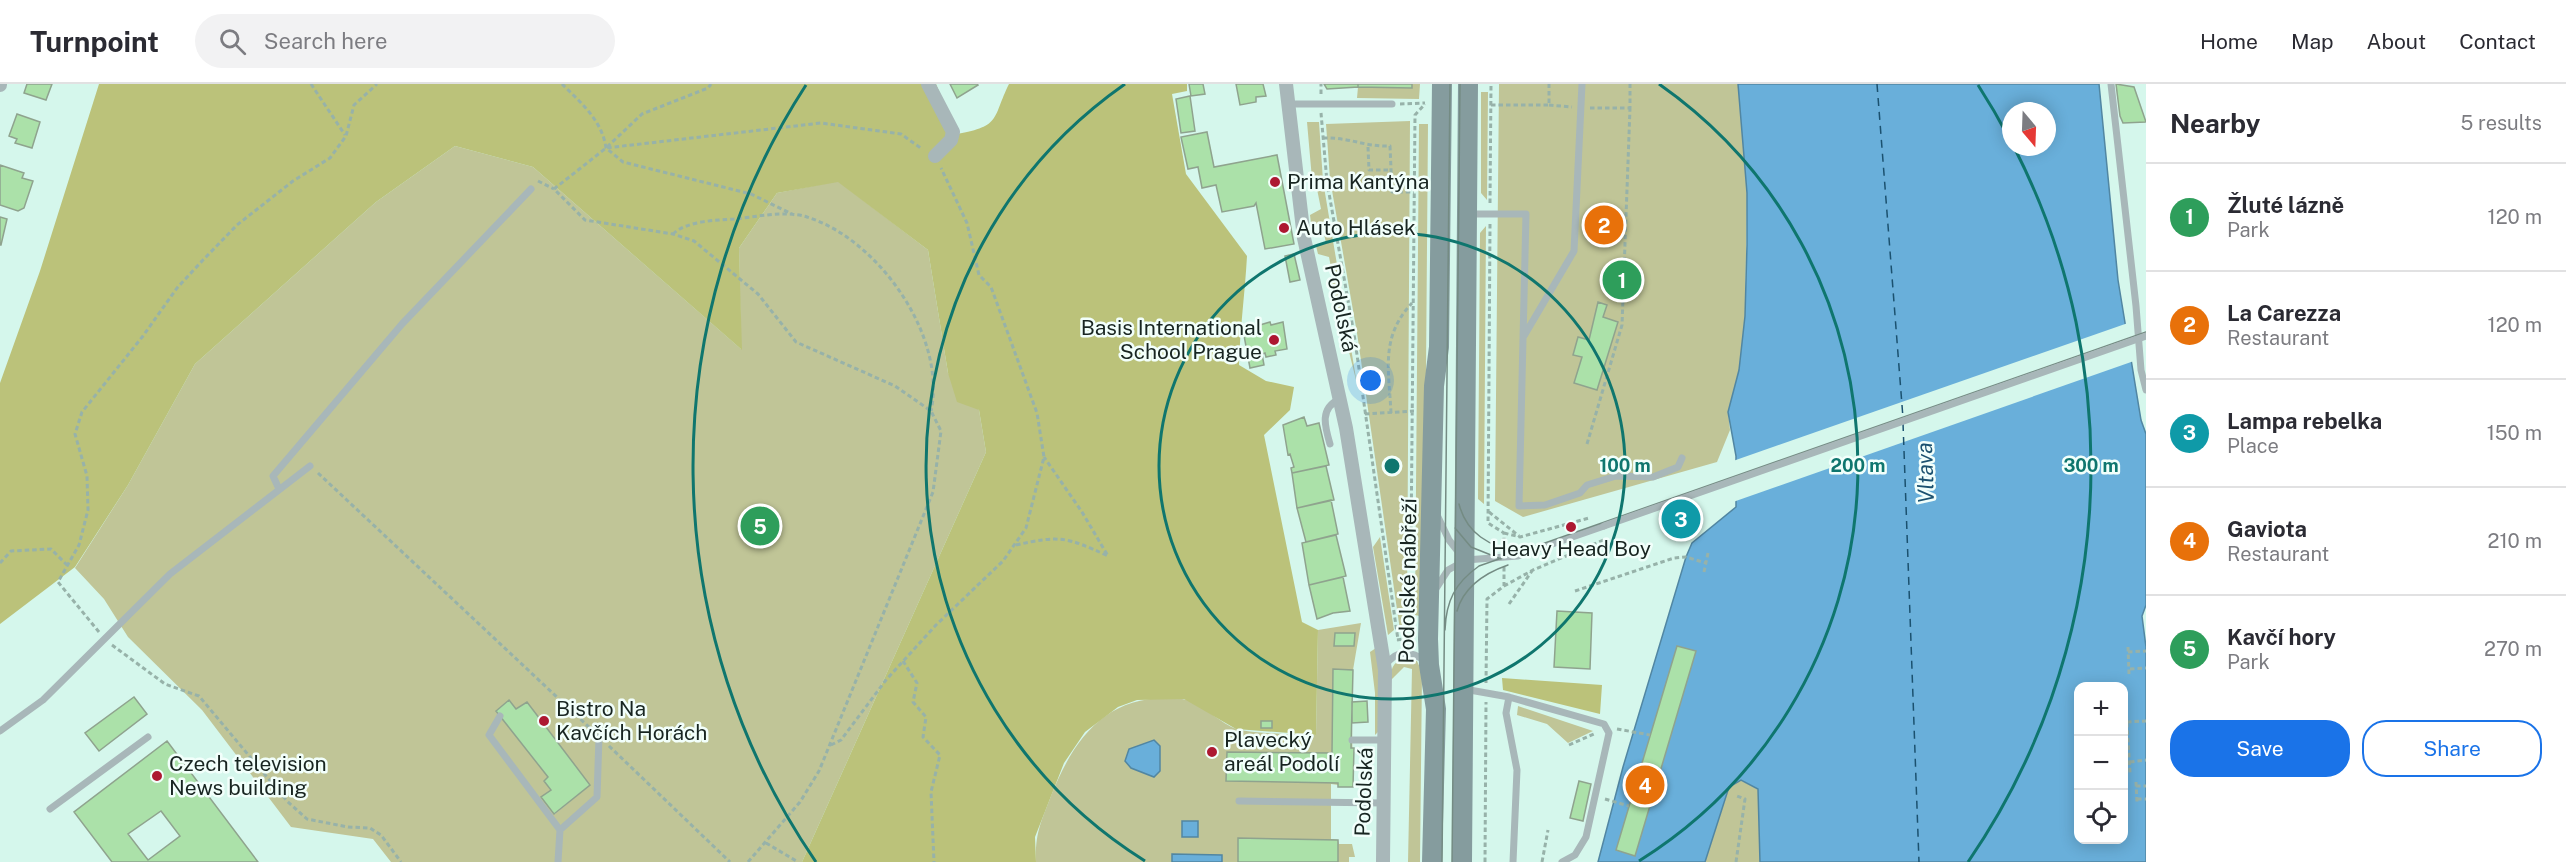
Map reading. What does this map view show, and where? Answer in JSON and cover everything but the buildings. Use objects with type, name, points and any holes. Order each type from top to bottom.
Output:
[{"type":"main road","points":[[1462,862],[1468,84]]},
{"type":"main road","name":"Podolské nábřeží","points":[[1432,862],[1436,709],[1429,665],[1434,386],[1439,347],[1434,89]]},
{"type":"street","points":[[928,84],[953,132],[951,140],[935,156]]},
{"type":"street","name":"Podolská","points":[[1286,84],[1304,238],[1340,399],[1385,670],[1383,862]]},
{"type":"lane","points":[[1523,338],[1574,251],[1582,84]]},
{"type":"lane","points":[[2111,84],[2141,370],[2146,390]]},
{"type":"lane","points":[[1287,104],[1392,104]]},
{"type":"lane","points":[[279,489],[273,476],[298,445],[402,324],[531,189]]},
{"type":"lane","points":[[1467,214],[1526,214],[1519,506],[1545,506],[1580,493],[1587,485],[1616,476],[1653,477],[1678,467],[1682,458]]},
{"type":"lane","points":[[1430,600],[1448,570],[1466,560],[1518,556],[2146,336]]},
{"type":"lane","points":[[1330,444],[1324,425],[1325,412],[1331,403],[1340,399]]},
{"type":"lane","points":[[0,731],[42,700],[170,574],[310,466]]},
{"type":"lane","points":[[1433,503],[1449,540],[1466,560]]},
{"type":"lane","points":[[1385,670],[1389,660],[1406,652],[1414,654],[1429,665]]},
{"type":"lane","points":[[1462,689],[1509,697],[1604,724],[1609,733],[1586,837],[1575,855],[1562,862]]},
{"type":"lane","points":[[1509,697],[1506,712],[1517,770],[1513,862]]},
{"type":"lane","points":[[500,716],[489,735],[560,830],[558,862]]},
{"type":"lane","points":[[50,809],[147,737]]},
{"type":"lane","points":[[560,830],[597,797],[599,737]]},
{"type":"lane","points":[[1352,740],[1386,740]]},
{"type":"lane","points":[[1239,801],[1384,803]]},
{"type":"path","points":[[311,84],[346,136]]},
{"type":"path","points":[[377,84],[354,105],[346,136],[330,158],[292,181],[237,225],[177,288],[143,336],[82,412],[75,441],[80,445],[87,476],[88,510],[79,545],[58,582],[105,639],[165,684],[199,696],[286,801],[307,819],[348,827],[370,828],[381,835],[401,862]]},
{"type":"path","points":[[562,84],[591,113],[604,133],[606,148],[623,162],[751,194],[796,216]]},
{"type":"path","points":[[711,84],[708,88],[642,114],[606,148],[554,189],[585,220],[673,234],[700,245],[758,294],[796,342],[896,386],[931,411],[941,431],[933,492],[831,745],[819,771],[800,802],[748,862]]},
{"type":"path","points":[[1488,524],[1491,84]]},
{"type":"path","points":[[1550,84],[1550,105]]},
{"type":"path","points":[[1587,444],[1622,325],[1630,84]]},
{"type":"path","points":[[1411,552],[1415,115],[1434,89]]},
{"type":"path","points":[[1392,104],[1425,103]]},
{"type":"path","points":[[1320,104],[1327,182],[1365,414],[1398,640]]},
{"type":"path","points":[[1491,105],[1630,108]]},
{"type":"path","points":[[606,148],[821,123],[901,135],[935,156],[967,223],[979,275],[991,287],[1037,413],[1044,457],[1026,528],[1003,561],[903,662],[841,740],[831,745]]},
{"type":"path","points":[[1323,138],[1346,137],[1368,147],[1390,146],[1392,192],[1414,192]]},
{"type":"path","points":[[1368,147],[1369,170],[1391,170]]},
{"type":"path","points":[[673,234],[683,227],[723,220],[805,216],[821,222],[856,242],[877,261],[909,305],[923,335],[932,370],[934,398],[931,411]]},
{"type":"path","points":[[1390,413],[1389,337],[1394,325],[1413,302]]},
{"type":"path","points":[[1365,414],[1413,412]]},
{"type":"path","points":[[1014,545],[1041,539],[1070,539],[1108,556],[1082,512],[1044,457]]},
{"type":"path","points":[[310,466],[730,862]]},
{"type":"path","points":[[1488,511],[1520,537]]},
{"type":"path","points":[[1504,533],[1520,537],[1600,515]]},
{"type":"path","points":[[1504,586],[1533,570],[1609,537]]},
{"type":"path","points":[[0,563],[11,551],[51,549],[67,565]]},
{"type":"path","points":[[1704,573],[1708,554]]},
{"type":"path","points":[[1575,591],[1674,558],[1686,557],[1706,563]]},
{"type":"path","points":[[1509,604],[1533,570]]},
{"type":"path","points":[[1486,680],[1487,598]]},
{"type":"path","points":[[1410,629],[1410,646]]},
{"type":"path","points":[[1389,641],[1410,638]]},
{"type":"path","points":[[2128,647],[2129,674]]},
{"type":"path","points":[[2128,652],[2146,651]]},
{"type":"path","points":[[903,662],[917,683],[913,702],[926,717],[923,737],[940,755],[931,792],[933,862]]},
{"type":"path","points":[[2129,669],[2146,668]]},
{"type":"path","points":[[1485,862],[1486,701]]},
{"type":"path","points":[[2128,722],[2146,721]]},
{"type":"path","points":[[1629,730],[1650,735]]},
{"type":"path","points":[[1569,745],[1596,733]]},
{"type":"path","points":[[2128,735],[2130,772]]},
{"type":"path","points":[[2130,762],[2146,760]]},
{"type":"path","points":[[2146,786],[2136,784],[2137,801],[2146,799]]},
{"type":"path","points":[[1736,862],[1745,799],[1737,796]]},
{"type":"path","points":[[1611,801],[1629,806]]},
{"type":"path","points":[[1542,862],[1548,830]]},
{"type":"path","points":[[766,843],[798,862]]},
{"type":"green space","points":[[99,84],[936,84],[957,134],[989,124],[997,113],[1009,84],[1187,84],[1187,91],[1172,94],[1186,174],[1247,256],[1239,365],[1266,381],[1294,387],[1290,410],[1264,435],[1302,622],[1318,630],[1316,735],[1236,729],[1184,699],[1137,700],[1118,707],[1085,732],[1064,763],[1035,837],[1036,862],[802,862],[986,452],[979,410],[957,402],[948,373],[928,250],[838,182],[777,193],[739,248],[742,350],[533,167],[455,146],[376,202],[195,364],[128,485],[75,567],[0,624],[0,383],[40,271]]},
{"type":"green space","points":[[1412,84],[1420,84],[1419,99],[1357,98],[1358,87],[1412,88]]},
{"type":"green space","points":[[1499,84],[1738,84],[1747,193],[1745,316],[1739,370],[1728,412],[1730,430],[1717,462],[1523,517],[1495,501]]},
{"type":"green space","points":[[1481,92],[1488,92],[1487,200],[1481,193]]},
{"type":"green space","points":[[1410,121],[1407,614],[1400,630],[1357,333],[1330,179],[1326,124]]},
{"type":"green space","points":[[1307,122],[1319,122],[1323,181],[1357,384],[1332,283],[1334,282],[1329,257],[1318,254],[1316,246],[1326,243],[1322,225],[1311,223],[1310,215],[1321,209],[1315,179],[1312,179]]},
{"type":"green space","points":[[1419,124],[1428,124],[1424,617],[1415,615]]},
{"type":"green space","points":[[455,146],[533,167],[741,349],[739,248],[777,193],[838,181],[928,250],[948,373],[979,410],[986,452],[802,862],[391,862],[373,839],[291,827],[202,710],[128,637],[104,599],[75,568],[128,485],[195,364],[376,202]],"holes":[[[509,700],[516,709],[527,702],[590,785],[555,814],[542,798],[551,790],[544,781],[548,777],[496,711]]]},
{"type":"green space","points":[[1486,226],[1484,504],[1478,499],[1480,233]]},
{"type":"green space","points":[[1380,537],[1394,630],[1388,635],[1373,547]]},
{"type":"green space","name":"Plavecký areál Podolí","points":[[1361,623],[1353,670],[1352,702],[1367,701],[1368,722],[1352,723],[1353,787],[1331,784],[1331,839],[1338,840],[1339,844],[1352,844],[1355,857],[1349,857],[1349,862],[1036,862],[1039,828],[1051,796],[1071,754],[1098,722],[1115,710],[1135,702],[1157,698],[1182,699],[1194,703],[1228,725],[1241,730],[1316,735],[1318,630]]},
{"type":"green space","points":[[1376,648],[1380,678],[1378,732],[1375,735],[1375,693],[1370,652]]},
{"type":"green space","points":[[1406,658],[1417,661],[1422,672],[1420,862],[1408,862],[1412,669],[1404,667],[1391,680],[1394,666],[1398,661]]},
{"type":"green space","points":[[1502,678],[1602,685],[1600,714],[1503,690]]},
{"type":"green space","points":[[1518,706],[1593,731],[1568,743],[1547,724],[1517,715]]},
{"type":"green space","points":[[1740,780],[1758,789],[1760,862],[1705,862],[1729,787]]},
{"type":"water","name":"Vltava","points":[[1738,84],[2099,84],[2118,280],[2141,420],[2146,434],[2146,605],[2142,616],[2146,647],[2146,862],[1760,862],[1758,789],[1741,780],[1729,787],[1705,862],[1598,862],[1623,767],[1686,557],[1692,543],[1736,507],[1736,456],[1728,412],[1739,370],[1745,316],[1747,193]]},
{"type":"water","points":[[1154,740],[1160,746],[1160,771],[1154,777],[1131,768],[1125,761],[1129,749]]},
{"type":"water","points":[[1182,821],[1198,821],[1198,837],[1182,837]]},
{"type":"water","points":[[1172,854],[1222,855],[1222,862],[1172,862]]},
{"type":"pier","points":[[2128,323],[2134,361],[1733,502],[1733,461]]},
{"type":"ferry route","points":[[1877,84],[1903,418]]},
{"type":"ferry route","points":[[1903,423],[1919,862]]},
{"type":"tram line","points":[[1442,862],[1450,84]]},
{"type":"tram line","points":[[1452,862],[1460,84]]},
{"type":"tram line","points":[[1445,630],[1447,610],[1453,594],[1464,579],[1479,566],[2146,332]]},
{"type":"tram line","points":[[1459,504],[1462,514],[1473,531],[1498,546],[1518,549]]},
{"type":"tram line","points":[[1455,528],[1471,547],[1501,559]]},
{"type":"tram line","points":[[1457,611],[1465,594],[1476,582],[1508,565]]},
{"type":"place","name":"Prima Kantýna","points":[[1275,182]]},
{"type":"place","name":"La Carezza","points":[[1604,225]]},
{"type":"place","name":"Auto Hlásek","points":[[1284,228]]},
{"type":"place","name":"Žluté lázně","points":[[1622,280]]},
{"type":"place","name":"Basis International School Prague","points":[[1274,340]]},
{"type":"place","name":"Lampa rebelka","points":[[1681,519]]},
{"type":"place","name":"Kavčí hory","points":[[760,526]]},
{"type":"place","name":"Heavy Head Boy","points":[[1571,527]]},
{"type":"place","name":"Bistro Na Kavčích Horách","points":[[544,721]]},
{"type":"place","name":"Plavecký areál Podolí","points":[[1212,752]]},
{"type":"place","name":"Czech television News building","points":[[157,776]]},
{"type":"place","name":"Gaviota","points":[[1645,785]]}]
